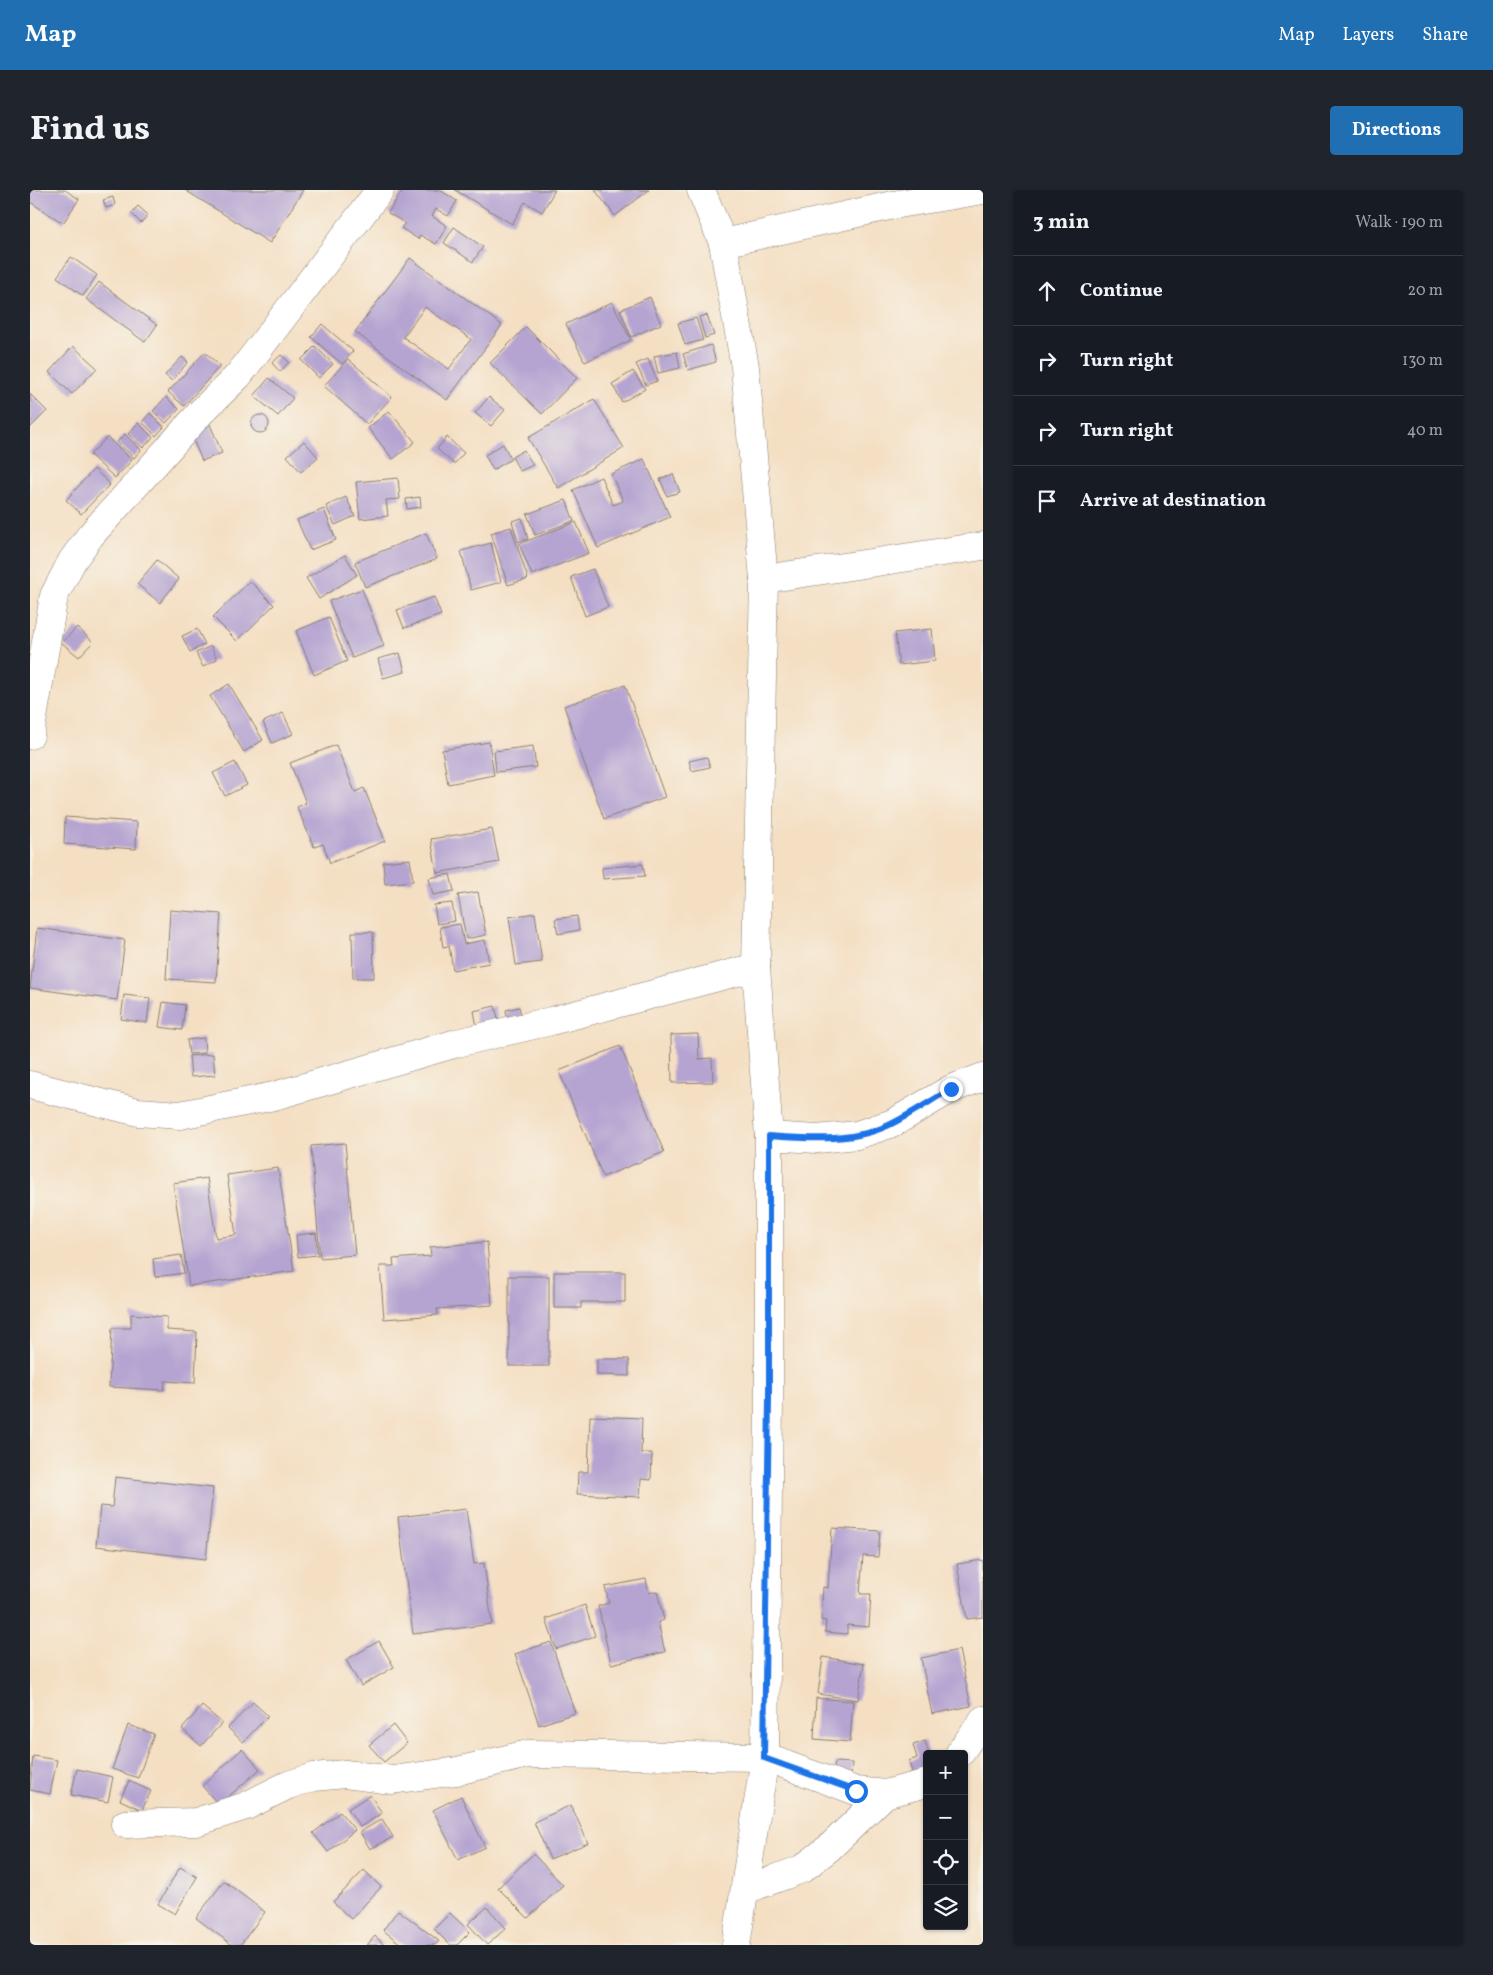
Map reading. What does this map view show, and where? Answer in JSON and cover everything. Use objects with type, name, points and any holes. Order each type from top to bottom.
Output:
[{"type":"street","points":[[30,735],[54,596],[72,561],[90,536],[195,418],[238,376],[380,190]]},
{"type":"street","points":[[701,190],[723,243],[745,366],[764,579],[756,967],[769,1136],[769,1398],[764,1758],[736,1945]]},
{"type":"street","points":[[723,243],[893,205],[983,190]]},
{"type":"street","points":[[764,579],[983,546]]},
{"type":"street","points":[[30,1085],[138,1112],[180,1115],[274,1096],[457,1043],[552,1021],[756,967]]},
{"type":"street","points":[[769,1136],[817,1139],[857,1135],[893,1123],[951,1089],[983,1077]]},
{"type":"street","points":[[962,1750],[983,1720]]},
{"type":"street","points":[[125,1824],[196,1822],[246,1806],[288,1785],[314,1777],[345,1774],[392,1780],[457,1771],[528,1754],[764,1758],[856,1791],[885,1794],[923,1784]]},
{"type":"street","points":[[745,1890],[802,1869],[829,1848],[885,1794]]},
{"type":"building","points":[[30,190],[65,190],[79,199],[63,223],[30,202]]},
{"type":"building","points":[[185,190],[303,190],[270,243]]},
{"type":"building","points":[[403,190],[440,190],[457,201],[448,216],[436,209],[432,216],[447,226],[436,244],[420,235],[418,239],[401,228],[405,223],[388,213]]},
{"type":"building","points":[[455,190],[555,190],[542,212],[525,202],[512,224]]},
{"type":"building","points":[[595,190],[649,190],[615,216]]},
{"type":"building","points":[[113,197],[115,205],[106,208],[103,200]]},
{"type":"building","points":[[138,206],[148,215],[141,223],[131,213]]},
{"type":"building","points":[[454,227],[483,247],[473,262],[444,243]]},
{"type":"building","points":[[71,257],[97,275],[83,296],[57,277]]},
{"type":"building","points":[[410,258],[502,325],[447,400],[355,332]],"holes":[[[425,307],[471,339],[449,369],[403,337]]]},
{"type":"building","points":[[99,282],[157,325],[145,342],[86,299]]},
{"type":"building","points":[[650,297],[661,324],[631,337],[620,310]]},
{"type":"building","points":[[612,302],[631,340],[585,362],[566,324]]},
{"type":"building","points":[[707,315],[714,335],[705,338],[699,317]]},
{"type":"building","points":[[696,318],[703,340],[685,345],[678,323]]},
{"type":"building","points":[[322,324],[353,351],[342,364],[311,337]]},
{"type":"building","points":[[526,327],[577,378],[542,414],[490,363]]},
{"type":"building","points":[[711,345],[716,362],[688,370],[683,354]]},
{"type":"building","points":[[73,346],[97,368],[72,394],[49,372]]},
{"type":"building","points":[[315,346],[333,364],[319,378],[301,360]]},
{"type":"building","points":[[205,352],[220,366],[184,406],[168,392]]},
{"type":"building","points":[[677,352],[680,368],[658,373],[654,356]]},
{"type":"building","points":[[281,355],[289,362],[280,372],[272,363]]},
{"type":"building","points":[[182,357],[188,362],[172,381],[165,375]]},
{"type":"building","points":[[348,359],[392,397],[367,424],[324,386]]},
{"type":"building","points":[[648,359],[657,381],[646,385],[636,364]]},
{"type":"building","points":[[633,371],[645,389],[622,402],[612,384]]},
{"type":"building","points":[[269,378],[293,398],[278,416],[254,396]]},
{"type":"building","points":[[30,394],[47,411],[30,428]]},
{"type":"building","points":[[166,397],[179,409],[166,423],[153,411]]},
{"type":"building","points":[[489,397],[505,410],[491,426],[475,413]]},
{"type":"building","points":[[594,399],[624,448],[558,488],[528,438]]},
{"type":"building","points":[[389,411],[415,442],[393,459],[368,428]]},
{"type":"building","points":[[150,413],[164,427],[156,436],[142,422]]},
{"type":"building","points":[[260,415],[266,418],[269,424],[266,430],[260,433],[254,430],[251,424],[254,418]]},
{"type":"building","points":[[209,422],[222,453],[202,461],[189,430]]},
{"type":"building","points":[[138,423],[153,437],[143,448],[128,434]]},
{"type":"building","points":[[125,434],[141,450],[134,458],[117,442]]},
{"type":"building","points":[[107,437],[132,460],[115,478],[90,455]]},
{"type":"building","points":[[447,437],[464,453],[454,464],[437,449]]},
{"type":"building","points":[[304,441],[318,457],[301,472],[287,456]]},
{"type":"building","points":[[503,444],[511,459],[493,470],[485,455]]},
{"type":"building","points":[[524,450],[533,465],[520,471],[512,457]]},
{"type":"building","points":[[644,459],[670,517],[598,548],[573,490],[601,477],[613,505],[623,501],[611,474]]},
{"type":"building","points":[[94,469],[110,484],[81,514],[66,500]]},
{"type":"building","points":[[673,474],[680,492],[667,496],[660,479]]},
{"type":"building","points":[[398,478],[400,499],[386,500],[388,516],[360,519],[356,482]]},
{"type":"building","points":[[346,497],[355,516],[335,525],[326,506]]},
{"type":"building","points":[[420,497],[421,507],[407,509],[406,499]]},
{"type":"building","points":[[566,500],[574,521],[535,535],[527,514]]},
{"type":"building","points":[[324,509],[336,540],[310,550],[297,520]]},
{"type":"building","points":[[522,518],[528,539],[518,542],[512,521]]},
{"type":"building","points":[[576,522],[589,553],[532,575],[519,544]]},
{"type":"building","points":[[511,527],[528,579],[508,585],[491,533]]},
{"type":"building","points":[[426,533],[437,559],[365,587],[355,562]]},
{"type":"building","points":[[491,543],[501,582],[471,590],[461,551]]},
{"type":"building","points":[[345,555],[357,575],[319,599],[306,578]]},
{"type":"building","points":[[157,560],[179,579],[160,603],[137,584]]},
{"type":"building","points":[[593,569],[608,607],[585,616],[571,577]]},
{"type":"building","points":[[250,581],[274,605],[237,641],[213,617]]},
{"type":"building","points":[[362,589],[384,646],[352,658],[329,601]]},
{"type":"building","points":[[434,597],[441,615],[404,628],[397,610]]},
{"type":"building","points":[[329,617],[347,661],[314,675],[296,631]]},
{"type":"building","points":[[77,627],[93,642],[79,657],[62,643]]},
{"type":"building","points":[[197,629],[205,644],[190,652],[182,636]]},
{"type":"building","points":[[932,629],[935,661],[899,665],[895,633]]},
{"type":"building","points":[[211,646],[217,659],[203,667],[196,653]]},
{"type":"building","points":[[400,653],[405,672],[383,678],[378,659]]},
{"type":"building","points":[[229,684],[263,740],[244,752],[210,696]]},
{"type":"building","points":[[625,685],[665,797],[604,819],[564,706]]},
{"type":"building","points":[[283,713],[293,734],[272,743],[263,722]]},
{"type":"building","points":[[489,742],[494,775],[448,784],[442,750]]},
{"type":"building","points":[[336,745],[355,792],[364,788],[385,841],[330,863],[323,844],[314,847],[297,807],[306,803],[290,763]]},
{"type":"building","points":[[533,746],[536,767],[496,772],[494,751]]},
{"type":"building","points":[[707,757],[710,767],[692,771],[689,761]]},
{"type":"building","points":[[235,762],[247,785],[225,796],[213,773]]},
{"type":"building","points":[[65,817],[137,822],[136,849],[64,844]]},
{"type":"building","points":[[492,829],[499,862],[437,873],[431,839]]},
{"type":"building","points":[[410,859],[413,881],[385,884],[383,862]]},
{"type":"building","points":[[643,864],[645,876],[603,879],[602,868]]},
{"type":"building","points":[[450,874],[454,891],[433,895],[429,878]]},
{"type":"building","points":[[478,892],[486,935],[466,939],[458,895]]},
{"type":"building","points":[[452,903],[455,921],[437,924],[434,905]]},
{"type":"building","points":[[170,910],[221,914],[216,982],[166,979]]},
{"type":"building","points":[[535,913],[542,962],[516,965],[509,917]]},
{"type":"building","points":[[577,916],[579,930],[558,934],[555,919]]},
{"type":"building","points":[[460,924],[464,944],[485,940],[489,963],[453,970],[449,946],[443,947],[440,927]]},
{"type":"building","points":[[37,928],[125,940],[117,1000],[30,988]]},
{"type":"building","points":[[352,932],[373,932],[374,978],[353,978]]},
{"type":"building","points":[[124,995],[150,998],[147,1023],[121,1019]]},
{"type":"building","points":[[163,1002],[185,1005],[182,1030],[159,1027]]},
{"type":"building","points":[[495,1006],[500,1027],[478,1032],[474,1011]]},
{"type":"building","points":[[519,1007],[523,1022],[509,1025],[506,1010]]},
{"type":"building","points":[[698,1034],[699,1059],[712,1058],[713,1082],[672,1083],[671,1035]]},
{"type":"building","points":[[204,1038],[205,1053],[189,1054],[187,1040]]},
{"type":"building","points":[[620,1046],[664,1152],[603,1177],[559,1071]]},
{"type":"building","points":[[213,1054],[215,1075],[191,1077],[189,1056]]},
{"type":"building","points":[[345,1143],[355,1255],[320,1258],[311,1146]]},
{"type":"building","points":[[278,1168],[294,1271],[189,1286],[173,1183],[207,1178],[216,1238],[236,1235],[227,1175]]},
{"type":"building","points":[[316,1233],[318,1255],[298,1257],[296,1235]]},
{"type":"building","points":[[487,1242],[492,1305],[437,1309],[438,1315],[384,1319],[380,1266],[394,1266],[393,1259],[431,1256],[430,1247]]},
{"type":"building","points":[[181,1255],[184,1273],[155,1277],[153,1259]]},
{"type":"building","points":[[554,1272],[625,1272],[625,1302],[581,1302],[581,1308],[554,1308]]},
{"type":"building","points":[[509,1276],[549,1276],[549,1366],[509,1366]]},
{"type":"building","points":[[131,1314],[167,1317],[167,1330],[197,1332],[195,1383],[165,1381],[164,1390],[109,1387],[112,1328],[131,1328]]},
{"type":"building","points":[[597,1359],[629,1359],[629,1376],[597,1375]]},
{"type":"building","points":[[590,1416],[642,1418],[641,1453],[652,1453],[651,1480],[641,1479],[640,1497],[577,1494],[578,1472],[588,1472]]},
{"type":"building","points":[[115,1477],[213,1488],[206,1559],[96,1546],[100,1506],[112,1507]]},
{"type":"building","points":[[466,1509],[474,1564],[484,1563],[492,1624],[413,1634],[398,1517]]},
{"type":"building","points":[[832,1528],[880,1531],[878,1557],[863,1556],[860,1594],[871,1594],[869,1627],[847,1625],[847,1634],[825,1632],[826,1621],[821,1620],[823,1587],[828,1588]]},
{"type":"building","points":[[983,1560],[983,1617],[967,1619],[957,1564]]},
{"type":"building","points":[[646,1579],[649,1593],[657,1591],[664,1620],[658,1622],[665,1652],[611,1664],[598,1606],[609,1603],[605,1587]]},
{"type":"building","points":[[585,1605],[595,1636],[556,1649],[546,1619]]},
{"type":"building","points":[[379,1641],[394,1667],[361,1686],[346,1660]]},
{"type":"building","points":[[551,1642],[575,1713],[539,1725],[515,1654]]},
{"type":"building","points":[[959,1650],[971,1706],[932,1714],[921,1658]]},
{"type":"building","points":[[823,1657],[864,1664],[858,1700],[818,1694]]},
{"type":"building","points":[[816,1698],[853,1701],[850,1742],[814,1739]]},
{"type":"building","points":[[253,1702],[268,1716],[243,1742],[228,1728]]},
{"type":"building","points":[[202,1706],[222,1723],[201,1746],[182,1729]]},
{"type":"building","points":[[128,1725],[154,1734],[138,1778],[112,1769]]},
{"type":"building","points":[[393,1725],[407,1743],[384,1762],[369,1745]]},
{"type":"building","points":[[925,1741],[928,1750],[923,1750],[923,1777],[914,1780],[909,1761],[917,1758],[913,1745]]},
{"type":"building","points":[[242,1749],[260,1769],[219,1805],[202,1786]]},
{"type":"building","points":[[33,1756],[57,1760],[50,1794],[30,1790]]},
{"type":"building","points":[[835,1762],[852,1763],[851,1779],[833,1777]]},
{"type":"building","points":[[77,1769],[113,1777],[108,1802],[71,1795]]},
{"type":"building","points":[[129,1781],[151,1791],[142,1810],[120,1800]]},
{"type":"building","points":[[370,1795],[382,1813],[360,1827],[348,1809]]},
{"type":"building","points":[[461,1796],[485,1847],[458,1860],[433,1810]]},
{"type":"building","points":[[571,1805],[588,1843],[550,1859],[534,1822]]},
{"type":"building","points":[[340,1812],[355,1830],[328,1852],[313,1833]]},
{"type":"building","points":[[382,1819],[393,1837],[370,1849],[360,1832]]},
{"type":"building","points":[[533,1854],[563,1885],[528,1918],[498,1888]]},
{"type":"building","points":[[180,1867],[197,1877],[175,1914],[158,1904]]},
{"type":"building","points":[[364,1870],[381,1887],[351,1919],[333,1902]]},
{"type":"building","points":[[224,1881],[265,1912],[240,1945],[232,1945],[196,1918]]},
{"type":"building","points":[[487,1907],[506,1928],[487,1945],[468,1924]]},
{"type":"building","points":[[398,1910],[439,1941],[435,1945],[402,1945],[383,1930]]},
{"type":"building","points":[[450,1913],[470,1932],[457,1945],[450,1945],[434,1929]]},
{"type":"building","points":[[375,1936],[384,1945],[367,1945]]},
{"type":"route","points":[[856,1791],[764,1758],[769,1398],[769,1136],[817,1139],[857,1135],[893,1123],[951,1089]]}]
